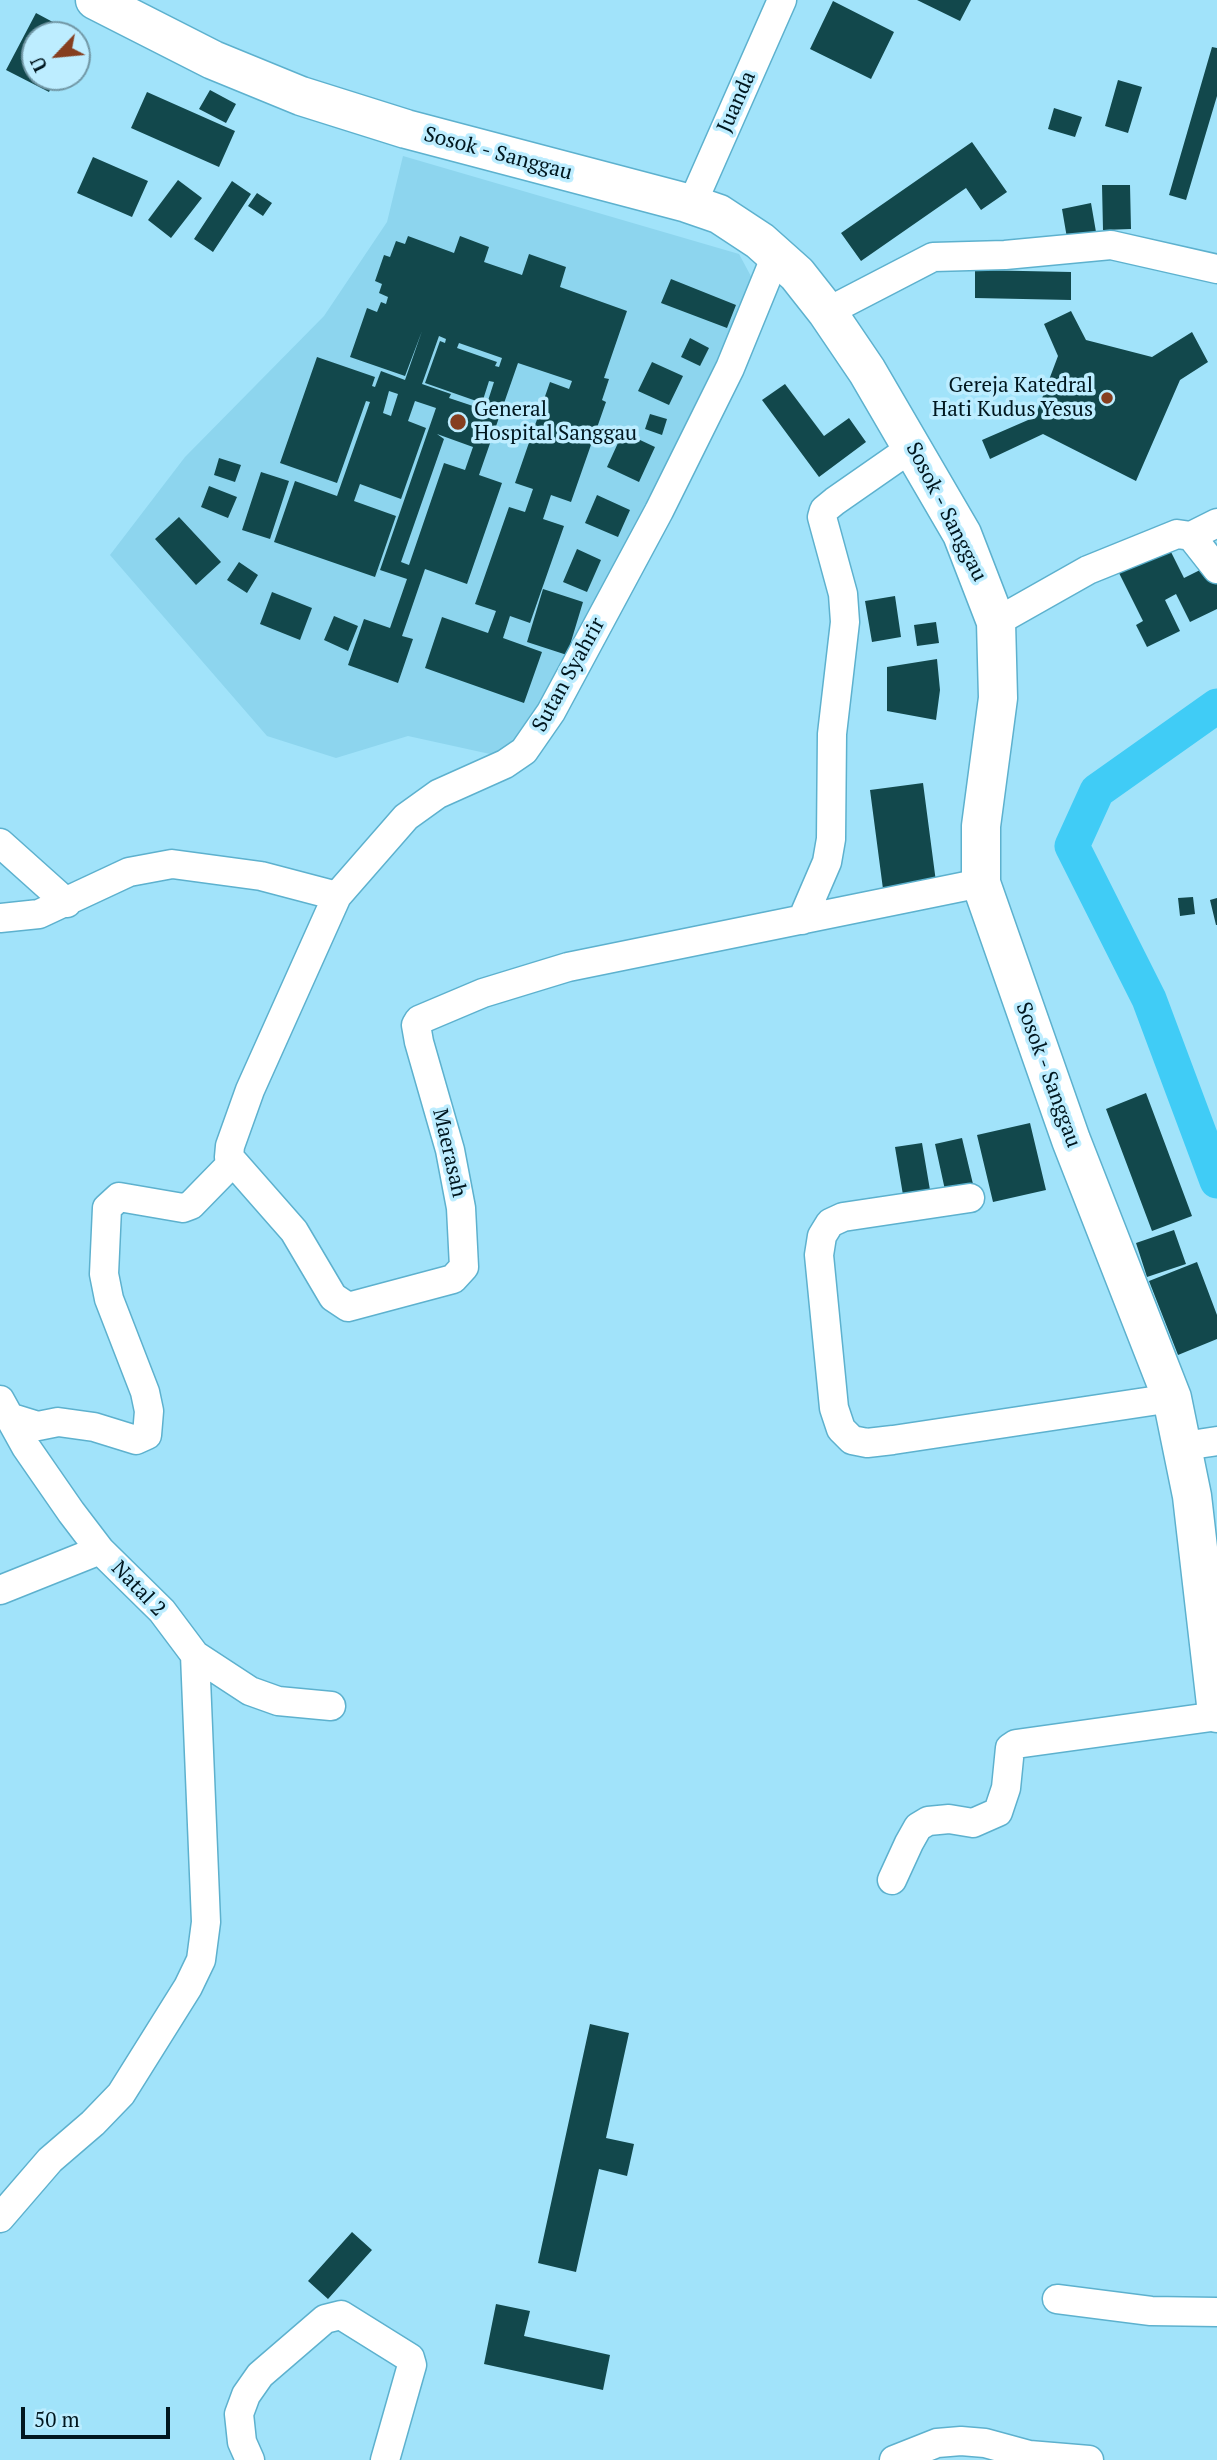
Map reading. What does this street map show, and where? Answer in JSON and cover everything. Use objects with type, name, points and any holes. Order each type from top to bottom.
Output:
[{"type":"highway","name":"Sosok - Sanggau","points":[[95,0],[213,60],[301,96],[419,132],[692,204],[738,225],[777,253],[827,312],[914,446],[962,534],[996,622],[998,698],[981,826],[981,883],[1071,1140],[1172,1398],[1200,1443],[1217,1714]]},
{"type":"street","name":"Juanda","points":[[692,204],[782,0]]},
{"type":"street","points":[[827,312],[933,257],[1005,255],[1111,245],[1158,253],[1217,270]]},
{"type":"street","name":"Sutan Syahrir","points":[[337,896],[406,817],[439,794],[505,764],[535,738],[730,368],[777,253]]},
{"type":"street","points":[[802,920],[827,862],[831,839],[832,734],[845,622],[844,594],[822,517],[824,510],[835,501],[914,446]]},
{"type":"street","points":[[996,622],[1076,576],[1158,540],[1177,534],[1191,536],[1217,523]]},
{"type":"street","points":[[1191,536],[1217,569]]},
{"type":"street","points":[[0,844],[67,903]]},
{"type":"street","points":[[0,918],[39,914],[129,872],[172,864],[248,873],[337,896],[250,1090],[230,1146],[232,1163],[202,1194],[183,1208],[119,1197],[107,1208],[104,1274],[109,1299],[145,1392],[149,1411],[147,1435],[136,1440],[94,1427],[58,1422],[38,1426],[5,1408]]},
{"type":"street","name":"Maerasah","points":[[232,1163],[294,1231],[333,1297],[348,1307],[453,1279],[464,1267],[461,1208],[450,1150],[419,1042],[416,1025],[419,1020],[483,993],[568,967],[981,883]]},
{"type":"street","points":[[970,1198],[842,1217],[830,1223],[822,1236],[819,1255],[834,1408],[841,1429],[852,1440],[867,1443],[893,1440],[1172,1398]]},
{"type":"street","name":"Natal 2","points":[[5,1408],[50,1482],[100,1550],[162,1611],[195,1655],[250,1691],[278,1701],[331,1706]]},
{"type":"street","points":[[0,1590],[100,1550]]},
{"type":"street","points":[[0,2218],[43,2167],[121,2094],[188,1987],[201,1960],[206,1922],[195,1655]]},
{"type":"street","points":[[892,1880],[918,1827],[936,1818],[973,1823],[998,1812],[1003,1804],[1010,1748],[1016,1744],[1217,1714]]},
{"type":"street","points":[[1057,2299],[1151,2311],[1217,2312]]},
{"type":"street","points":[[250,2460],[239,2427],[239,2414],[246,2395],[260,2375],[325,2319],[341,2315],[410,2358],[412,2365],[384,2460]]},
{"type":"street","points":[[894,2460],[937,2443],[961,2441],[985,2443],[1029,2455],[1089,2460]]},
{"type":"shaded area","name":"General Hospital Sanggau","points":[[403,156],[739,254],[753,280],[716,386],[542,710],[499,756],[408,736],[336,758],[267,736],[110,555],[185,457],[324,316],[387,222]]},
{"type":"building","points":[[917,0],[971,0],[960,21]]},
{"type":"building","points":[[833,1],[894,32],[871,79],[810,49]]},
{"type":"building","points":[[36,13],[51,21],[32,21]]},
{"type":"building","points":[[21,42],[21,78],[6,70]]},
{"type":"building","points":[[1212,47],[1217,48],[1217,96],[1186,200],[1169,195]]},
{"type":"building","points":[[1118,80],[1142,87],[1128,133],[1105,126]]},
{"type":"building","points":[[210,90],[236,104],[226,123],[199,109]]},
{"type":"building","points":[[147,92],[235,131],[219,167],[131,128]]},
{"type":"building","points":[[1054,108],[1082,117],[1075,137],[1048,129]]},
{"type":"building","points":[[972,142],[1007,192],[981,210],[966,188],[861,261],[841,233]]},
{"type":"building","points":[[93,157],[148,181],[132,217],[77,193]]},
{"type":"building","points":[[178,180],[202,198],[171,238],[148,220]]},
{"type":"building","points":[[232,181],[251,194],[213,252],[194,239]]},
{"type":"building","points":[[1102,185],[1130,185],[1131,229],[1103,230]]},
{"type":"building","points":[[257,193],[272,203],[263,216],[248,206]]},
{"type":"building","points":[[1091,203],[1096,232],[1067,238],[1062,209]]},
{"type":"building","points":[[408,236],[454,253],[460,236],[489,247],[484,262],[522,275],[529,254],[566,267],[560,287],[627,311],[604,378],[609,379],[602,400],[606,402],[571,502],[551,495],[543,519],[564,526],[530,623],[510,616],[503,638],[542,652],[524,703],[425,668],[442,617],[488,633],[496,611],[475,604],[509,507],[525,512],[533,489],[515,483],[550,382],[569,389],[572,381],[518,363],[479,475],[502,483],[467,584],[425,569],[402,636],[413,639],[398,683],[348,665],[364,619],[390,628],[407,579],[380,570],[436,408],[415,401],[408,421],[426,428],[401,499],[360,484],[354,501],[396,516],[375,577],[274,542],[295,481],[337,496],[370,402],[366,401],[337,483],[280,463],[317,357],[375,377],[372,386],[375,387],[381,371],[405,380],[422,331],[405,376],[350,357],[367,308],[377,312],[381,302],[386,304],[388,297],[379,293],[382,284],[375,281],[384,255],[390,257],[396,241],[405,244]],"holes":[[[439,336],[446,339],[445,343],[440,341],[425,383],[482,403],[489,381],[494,382],[485,410],[449,398],[451,394],[422,384]],[[459,343],[502,358],[499,367],[495,366],[497,362],[457,348]],[[389,391],[398,394],[391,416],[383,413]],[[437,434],[473,447],[465,470],[444,463],[409,565],[401,562],[444,439]]]},
{"type":"building","points":[[975,270],[1071,272],[1071,300],[975,298]]},
{"type":"building","points":[[671,279],[736,305],[727,328],[661,303]]},
{"type":"building","name":"Gereja Katedral Hati Kudus Yesus","points":[[1071,311],[1086,340],[1152,357],[1192,332],[1208,362],[1180,380],[1136,481],[1043,434],[990,459],[982,440],[1035,417],[1058,356],[1044,324]]},
{"type":"building","points":[[690,338],[709,348],[700,366],[681,357]]},
{"type":"building","points":[[652,362],[683,376],[669,405],[638,391]]},
{"type":"building","points":[[785,384],[824,436],[849,418],[866,442],[819,477],[762,400]]},
{"type":"building","points":[[650,414],[667,419],[662,435],[645,429]]},
{"type":"building","points":[[623,432],[655,447],[639,482],[607,467]]},
{"type":"building","points":[[219,458],[241,465],[235,482],[214,475]]},
{"type":"building","points":[[261,472],[289,481],[270,539],[242,530]]},
{"type":"building","points":[[209,486],[237,497],[228,518],[201,507]]},
{"type":"building","points":[[597,495],[630,510],[618,537],[585,523]]},
{"type":"building","points":[[179,517],[221,562],[196,585],[155,539]]},
{"type":"building","points":[[1168,546],[1184,578],[1208,566],[1217,584],[1217,609],[1190,622],[1176,594],[1165,600],[1180,631],[1147,647],[1136,625],[1143,621],[1118,571]]},
{"type":"building","points":[[577,549],[601,560],[587,592],[563,582]]},
{"type":"building","points":[[239,562],[258,575],[247,593],[227,580]]},
{"type":"building","points":[[543,589],[583,602],[567,655],[527,642]]},
{"type":"building","points":[[272,592],[312,608],[300,640],[260,624]]},
{"type":"building","points":[[895,596],[901,637],[872,642],[865,601]]},
{"type":"building","points":[[334,616],[358,626],[348,651],[324,640]]},
{"type":"building","points":[[936,622],[939,643],[917,646],[914,625]]},
{"type":"building","points":[[937,659],[940,690],[936,720],[887,711],[887,667]]},
{"type":"building","points":[[923,783],[936,882],[883,889],[870,790]]},
{"type":"building","points":[[1193,897],[1195,914],[1180,916],[1178,898]]},
{"type":"building","points":[[1217,898],[1217,925],[1216,925],[1210,900]]},
{"type":"building","points":[[1146,1093],[1192,1216],[1152,1231],[1106,1109]]},
{"type":"building","points":[[1030,1123],[1046,1190],[993,1202],[977,1135]]},
{"type":"building","points":[[962,1138],[973,1184],[945,1190],[935,1144]]},
{"type":"building","points":[[922,1143],[930,1190],[903,1195],[895,1147]]},
{"type":"building","points":[[1174,1230],[1186,1264],[1147,1277],[1136,1243]]},
{"type":"building","points":[[1197,1262],[1217,1315],[1217,1339],[1178,1355],[1149,1281]]},
{"type":"building","points":[[590,2024],[629,2033],[606,2138],[634,2144],[627,2176],[599,2169],[576,2272],[538,2263]]},
{"type":"building","points":[[352,2232],[372,2250],[328,2299],[308,2281]]},
{"type":"building","points":[[496,2304],[530,2311],[524,2336],[610,2355],[603,2390],[484,2364]]},
{"type":"waterway","points":[[1217,706],[1097,791],[1072,846],[1149,999],[1217,1181]]},
{"type":"place","name":"Gereja Katedral Hati Kudus Yesus","points":[[1107,398]]},
{"type":"place","name":"General Hospital Sanggau","points":[[458,422]]}]
